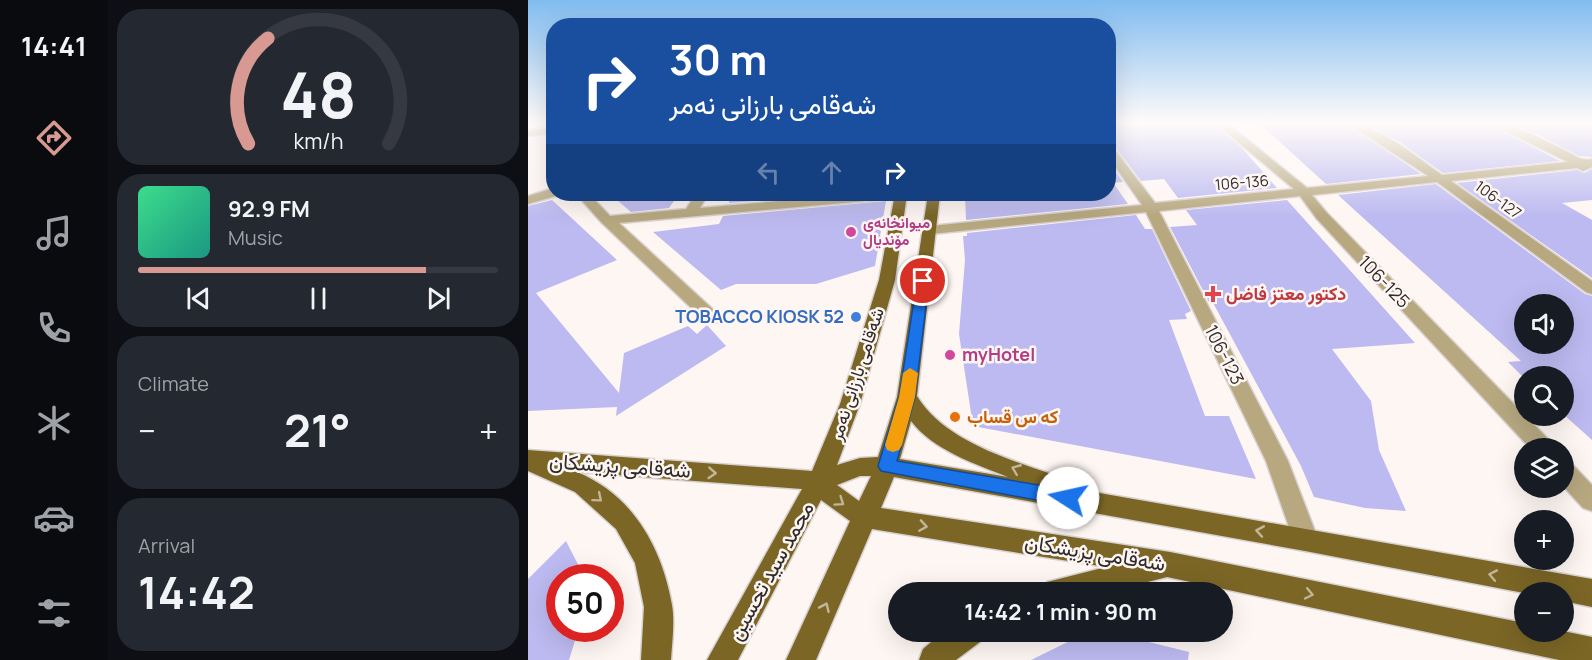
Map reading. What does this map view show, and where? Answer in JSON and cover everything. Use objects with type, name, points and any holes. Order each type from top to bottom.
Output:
[{"type":"main road","name":"شەقامی بارزانی نەمر","points":[[819,481],[850,404],[887,280],[899,201]]},
{"type":"main road","points":[[801,660],[887,466],[907,397],[933,201]]},
{"type":"main road","points":[[907,397],[921,419],[939,435],[980,455],[1110,505]]},
{"type":"main road","name":"شەقامی پزیشکان","points":[[528,460],[819,481],[860,466],[887,466],[1305,539],[1592,593]]},
{"type":"main road","points":[[528,460],[583,485],[625,520],[648,560],[658,607],[656,660]]},
{"type":"main road","name":"شەقامی پزیشکان","points":[[819,481],[842,505],[866,517],[1170,565],[1592,652]]},
{"type":"main road","name":"محمد سید تحسین","points":[[722,660],[819,481]]},
{"type":"main road","points":[[1099,582],[1170,565]]},
{"type":"main road","points":[[934,660],[954,642]]},
{"type":"street","name":"106-125","points":[[1257,154],[1305,193],[1322,216],[1533,438]]},
{"type":"street","name":"106-127","points":[[1405,154],[1592,289]]},
{"type":"street","points":[[1564,154],[1586,164],[1592,172]]},
{"type":"street","name":"106-123","points":[[1116,158],[1141,188],[1160,231],[1267,440],[1305,539]]},
{"type":"street","name":"106-136","points":[[931,230],[1586,164]]},
{"type":"street","points":[[528,200],[546,194]]},
{"type":"street","points":[[589,201],[712,318]]},
{"type":"street","points":[[689,214],[697,201]]},
{"type":"street","points":[[607,220],[826,201]]},
{"type":"street","points":[[1574,482],[1592,501]]},
{"type":"building","points":[[1121,154],[1247,154],[1277,188],[1178,198],[1164,179],[1141,181]]},
{"type":"building","points":[[1293,154],[1391,154],[1421,174],[1326,184]]},
{"type":"building","points":[[1416,154],[1546,154],[1560,161],[1443,173]]},
{"type":"building","points":[[1575,154],[1592,154],[1592,157]]},
{"type":"building","points":[[1592,169],[1592,200],[1562,203],[1592,220],[1592,278],[1457,183],[1577,170],[1584,173]]},
{"type":"building","points":[[1116,172],[1123,182],[1116,182]]},
{"type":"building","points":[[1436,184],[1585,294],[1592,296],[1592,440],[1574,424],[1574,366],[1514,366],[1514,368],[1508,362],[1521,361],[1338,195]]},
{"type":"building","points":[[1116,187],[1128,204],[966,220],[965,201],[1116,201]]},
{"type":"building","points":[[1287,200],[1415,343],[1332,349],[1371,401],[1379,450],[1406,511],[1365,508],[1314,497],[1301,466],[1212,301],[1209,302],[1170,227],[1197,225],[1186,210]]},
{"type":"building","points":[[553,201],[617,260],[536,293],[619,393],[624,353],[688,326],[697,334],[707,325],[726,346],[616,416],[617,407],[528,411],[528,206]]},
{"type":"building","points":[[618,201],[674,201],[669,208],[631,212]]},
{"type":"building","points":[[729,201],[754,201],[729,203]]},
{"type":"building","points":[[886,201],[875,266],[816,284],[736,284],[721,290],[653,232],[719,224],[723,216]]},
{"type":"building","points":[[1136,215],[1145,229],[1152,229],[1191,311],[1185,314],[1187,319],[1169,320],[1205,416],[1229,416],[1256,479],[973,426],[959,334],[965,260],[963,236],[967,236],[967,233]]},
{"type":"building","points":[[566,541],[578,564],[546,564],[546,642],[575,642],[569,660],[528,660],[528,579]]},
{"type":"building","points":[[1068,642],[1149,642],[1189,652],[1188,660],[1031,660]]},
{"type":"slow traffic","points":[[893,445],[907,397],[910,373]]},
{"type":"place","name":"میوانخانەی مۆندیال","points":[[851,232]]},
{"type":"place","name":"دكتور معتز فاضل","points":[[1213,294]]},
{"type":"place","name":"TOBACCO KIOSK 52","points":[[856,317]]},
{"type":"place","name":"myHotel","points":[[950,355]]},
{"type":"place","name":"كه س قساب","points":[[955,417]]},
{"type":"route","points":[[923,281],[907,397],[887,466],[1068,498]]}]
